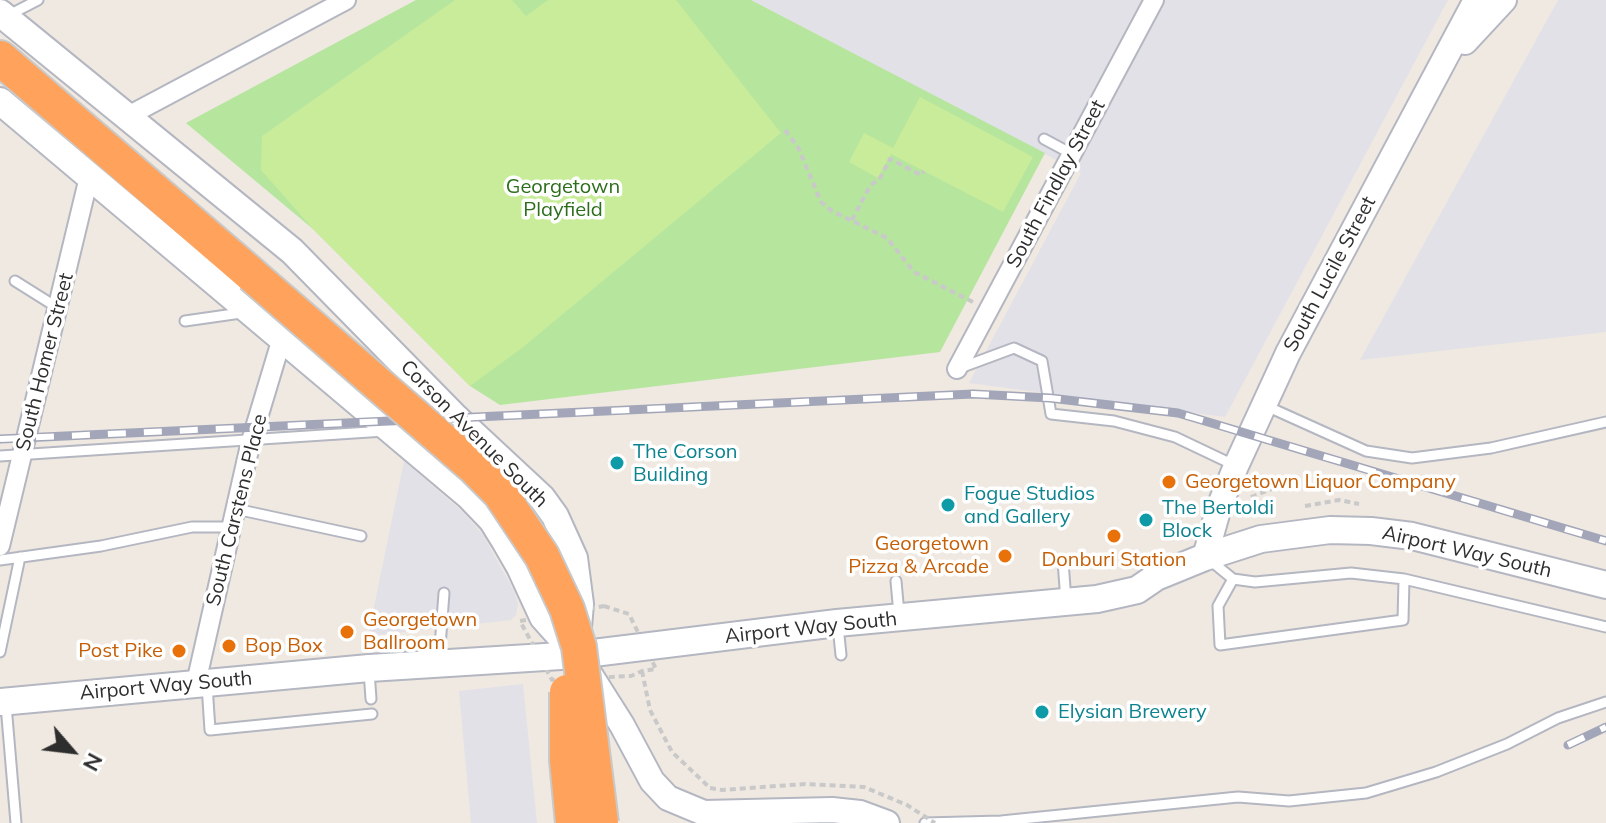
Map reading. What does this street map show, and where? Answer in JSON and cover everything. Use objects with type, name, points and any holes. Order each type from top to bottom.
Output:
[{"type":"highway","points":[[0,58],[475,468],[500,493],[542,556],[567,609],[579,647],[601,823]]},
{"type":"highway","points":[[567,609],[567,760],[573,823]]},
{"type":"main road","name":"Corson Avenue South","points":[[2,15],[292,251],[456,418],[542,498],[567,538],[575,563],[580,604],[577,655]]},
{"type":"main road","points":[[0,101],[393,431],[492,520],[520,567],[543,617],[577,655]]},
{"type":"main road","points":[[336,385],[376,337]]},
{"type":"main road","name":"Airport Way South","points":[[3,702],[369,668],[577,655],[837,623],[1115,596],[1137,590],[1156,577],[1205,557],[1261,539],[1296,533],[1371,531],[1412,536],[1606,585]]},
{"type":"street","points":[[128,116],[346,0]]},
{"type":"street","name":"South Lucile Street","points":[[1205,557],[1219,507],[1288,353],[1476,0]]},
{"type":"street","points":[[1431,84],[1504,0]]},
{"type":"street","name":"South Findlay Street","points":[[957,369],[1152,1]]},
{"type":"street","name":"South Homer Street","points":[[0,546],[89,177]]},
{"type":"street","name":"South Carstens Place","points":[[201,682],[251,441],[282,338]]},
{"type":"street","points":[[577,655],[652,781],[668,798],[704,813],[723,815],[832,810],[860,813],[887,823]]},
{"type":"lane","points":[[2,15],[38,0]]},
{"type":"lane","points":[[1044,139],[1072,154]]},
{"type":"lane","points":[[15,281],[58,308]]},
{"type":"lane","points":[[185,321],[252,311]]},
{"type":"lane","points":[[957,369],[1014,348],[1042,361],[1051,414],[1114,421],[1175,437],[1236,466]]},
{"type":"lane","points":[[1264,405],[1366,451],[1412,458],[1491,448],[1606,422]]},
{"type":"lane","points":[[0,456],[393,431]]},
{"type":"lane","points":[[0,560],[101,546],[234,518],[361,536]]},
{"type":"lane","points":[[0,652],[20,557]]},
{"type":"lane","points":[[1205,557],[1233,579],[1255,582],[1351,573],[1404,579],[1606,627]]},
{"type":"lane","points":[[1063,561],[1066,602]]},
{"type":"lane","points":[[1233,579],[1218,606],[1220,645],[1403,620],[1404,579]]},
{"type":"lane","points":[[896,581],[899,618]]},
{"type":"lane","points":[[439,663],[444,593]]},
{"type":"lane","points":[[837,623],[841,655]]},
{"type":"lane","points":[[369,668],[371,699]]},
{"type":"lane","points":[[201,682],[210,730],[372,714]]},
{"type":"lane","points":[[3,702],[16,823]]},
{"type":"lane","points":[[925,823],[1001,821],[1238,797],[1289,801],[1366,793],[1436,772],[1507,744],[1558,718],[1606,702]]},
{"type":"path","points":[[785,130],[798,147],[821,202],[887,238],[914,272],[989,310]]},
{"type":"path","points":[[852,220],[870,186],[880,178],[890,159],[921,175],[924,171]]},
{"type":"path","points":[[1251,497],[1282,485]]},
{"type":"path","points":[[604,606],[629,614]]},
{"type":"path","points":[[642,671],[650,710],[672,752],[710,788],[722,790],[805,784],[864,787],[907,805],[935,823]]},
{"type":"shaded area","points":[[751,0],[1448,0],[1225,417],[969,383],[1081,173]]},
{"type":"shaded area","points":[[1558,0],[1606,0],[1606,332],[1360,360]]},
{"type":"shaded area","points":[[404,461],[464,513],[483,535],[515,593],[518,604],[516,615],[511,620],[368,636]]},
{"type":"shaded area","points":[[523,684],[537,823],[471,823],[459,691]]},
{"type":"green space","name":"Georgetown Playfield","points":[[416,0],[751,0],[1045,153],[940,352],[500,405],[470,386],[313,229],[186,123]]},
{"type":"green space","points":[[455,0],[512,0],[526,16],[548,0],[676,0],[781,133],[522,348],[470,386],[313,229],[261,170],[262,136]]},
{"type":"green space","points":[[920,97],[1033,157],[1003,212],[891,154],[878,178],[849,162],[864,133],[893,148]]},
{"type":"railway","points":[[0,439],[973,394],[1050,398],[1178,413],[1606,541]]},
{"type":"railway","points":[[1568,745],[1606,727]]},
{"type":"place","name":"The Corson Building","points":[[617,463]]},
{"type":"place","name":"Georgetown Liquor Company","points":[[1169,482]]},
{"type":"place","name":"Fogue Studios and Gallery","points":[[948,505]]},
{"type":"place","name":"The Bertoldi Block","points":[[1146,520]]},
{"type":"place","name":"Donburi Station","points":[[1114,536]]},
{"type":"place","name":"Georgetown Pizza & Arcade","points":[[1005,556]]},
{"type":"place","name":"Georgetown Ballroom","points":[[347,632]]},
{"type":"place","name":"Bop Box","points":[[229,646]]},
{"type":"place","name":"Post Pike","points":[[179,651]]},
{"type":"place","name":"Elysian Brewery","points":[[1042,712]]}]
